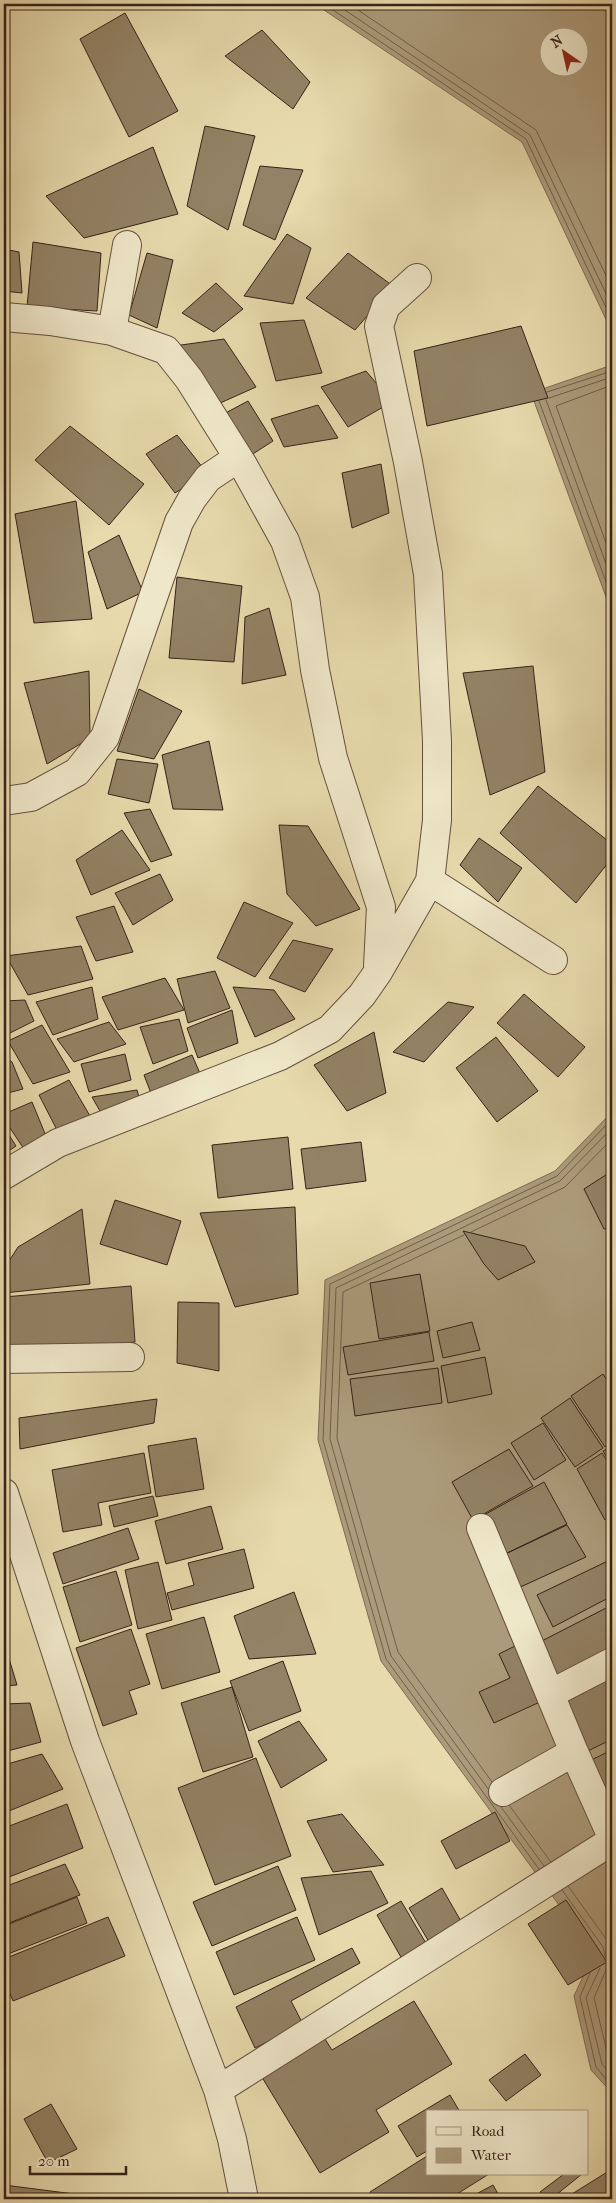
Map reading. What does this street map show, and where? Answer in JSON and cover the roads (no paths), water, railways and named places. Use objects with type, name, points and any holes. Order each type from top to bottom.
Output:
[{"type":"street","points":[[112,331],[127,245]]},
{"type":"street","points":[[4,1176],[58,1143],[280,1056],[330,1030],[362,995],[378,972],[430,881],[437,820],[437,741],[428,574],[408,462],[379,326],[386,306],[417,278]]},
{"type":"street","points":[[4,318],[50,321],[112,331],[166,350],[189,378],[238,458],[285,541],[306,597],[314,670],[334,758],[381,907],[378,972]]},
{"type":"street","points":[[4,801],[31,797],[77,772],[105,737],[179,522],[192,499],[208,478],[238,458]]},
{"type":"street","points":[[430,881],[554,960]]},
{"type":"street","points":[[4,1359],[130,1358]]},
{"type":"street","points":[[4,1493],[85,1741],[218,2090],[232,2139],[244,2199]]},
{"type":"street","points":[[218,2090],[610,1840],[480,1528]]},
{"type":"street","points":[[550,1694],[612,1662]]},
{"type":"street","points":[[503,1792],[574,1752]]},
{"type":"water","points":[[315,4],[612,4],[612,332],[522,142]]},
{"type":"water","points":[[612,365],[612,613],[531,393]]},
{"type":"water","points":[[612,1112],[612,2093],[591,2070],[574,1996],[594,1953],[381,1661],[318,1440],[325,1280],[555,1171]]}]
